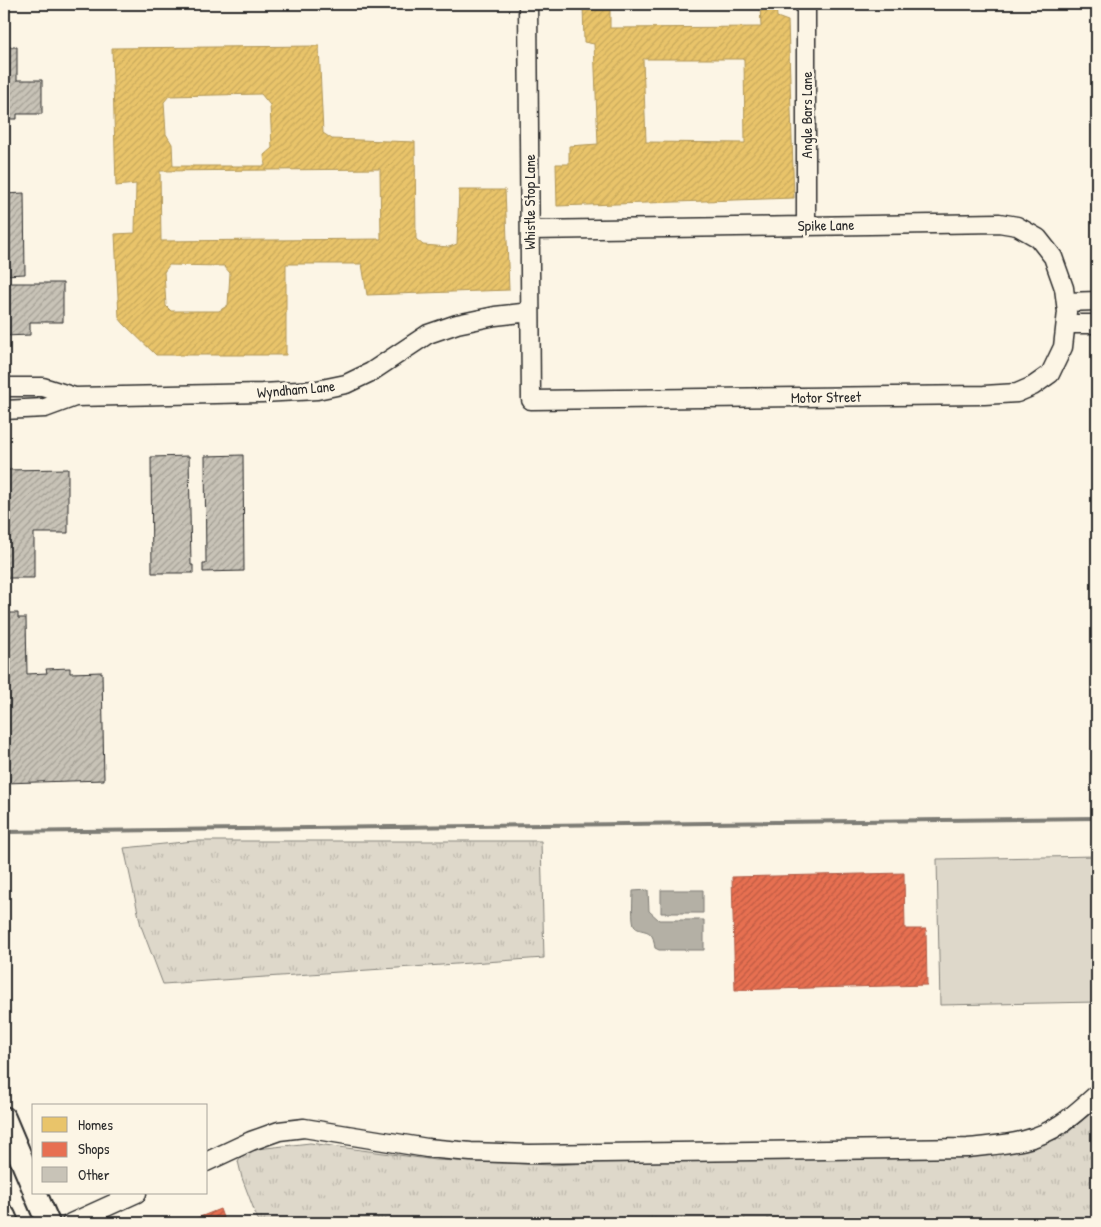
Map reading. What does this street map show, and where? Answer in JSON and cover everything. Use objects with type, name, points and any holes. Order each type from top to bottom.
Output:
[{"type":"main road","points":[[4,1118],[32,1184]]},
{"type":"main road","points":[[36,1194],[48,1223]]},
{"type":"main road","points":[[4,1216],[7,1223]]},
{"type":"street","name":"Whistle Stop Lane","points":[[528,4],[531,400]]},
{"type":"street","name":"Angle Bars Lane","points":[[806,4],[806,225]]},
{"type":"street","name":"Spike Lane","points":[[530,230],[998,223],[1017,226],[1038,238],[1053,257],[1064,288],[1066,313]]},
{"type":"street","points":[[1066,313],[1097,301]]},
{"type":"street","name":"Wyndham Lane","points":[[4,387],[43,387],[74,397],[318,390],[346,384],[371,372],[428,334],[457,324],[495,316],[530,312]]},
{"type":"street","points":[[1066,313],[1097,324]]},
{"type":"street","name":"Motor Street","points":[[531,400],[984,396],[1018,393],[1033,386],[1050,374],[1063,347],[1066,313]]},
{"type":"street","name":"Wyndham Lane","points":[[4,410],[45,408],[74,397]]},
{"type":"street","points":[[208,1161],[251,1141],[279,1131],[304,1128],[427,1148],[529,1154],[968,1148],[1017,1143],[1042,1135],[1062,1124],[1097,1094]]},
{"type":"street","points":[[71,1223],[135,1194]]},
{"type":"green space","points":[[194,841],[541,841],[544,958],[163,984],[141,926],[124,848]]},
{"type":"green space","points":[[1097,856],[1097,1002],[940,1005],[937,859]]},
{"type":"green space","points":[[1097,1108],[1097,1223],[259,1223],[242,1178],[238,1161],[243,1153],[257,1149],[310,1143],[435,1160],[552,1165],[1060,1139]]},
{"type":"shaded area","points":[[648,890],[649,911],[659,920],[704,920],[704,950],[659,950],[655,948],[650,934],[635,927],[633,891]]},
{"type":"shaded area","points":[[661,890],[703,890],[703,913],[661,913]]},
{"type":"building: Homes","points":[[583,4],[610,4],[610,28],[761,27],[760,4],[776,4],[777,17],[788,21],[794,198],[557,206],[556,164],[569,164],[569,146],[598,144],[594,44],[584,42]],"holes":[[[643,59],[744,59],[745,143],[646,142]]]},
{"type":"building: Homes","points":[[319,46],[323,133],[332,139],[415,142],[416,239],[423,245],[449,247],[457,244],[459,190],[505,190],[509,290],[367,295],[362,264],[286,264],[286,355],[156,355],[119,318],[115,234],[135,233],[136,184],[116,186],[112,48]],"holes":[[[261,94],[270,105],[272,148],[264,155],[265,166],[173,166],[172,144],[166,134],[164,102],[169,96]],[[380,169],[381,239],[161,241],[160,171]],[[169,265],[224,266],[230,273],[228,305],[219,311],[171,311],[166,306],[164,272]]]},
{"type":"building: Shops","points":[[904,873],[905,929],[926,929],[927,985],[735,990],[732,877]]},
{"type":"building: Shops","points":[[220,1209],[225,1223],[185,1223]]},
{"type":"building: Other","points":[[4,47],[17,47],[17,80],[42,80],[42,114],[17,114],[17,119],[4,119]]},
{"type":"building: Other","points":[[24,193],[25,274],[4,275],[4,194]]},
{"type":"building: Other","points":[[4,283],[63,283],[63,322],[30,322],[30,335],[4,336]]},
{"type":"building: Other","points":[[243,455],[244,571],[203,572],[203,564],[206,564],[205,456]]},
{"type":"building: Other","points":[[189,456],[191,565],[193,565],[193,573],[152,573],[151,457]]},
{"type":"building: Other","points":[[68,469],[68,533],[34,533],[34,578],[4,578],[4,470]]},
{"type":"building: Other","points":[[4,613],[18,613],[18,618],[26,618],[27,674],[47,673],[46,669],[70,668],[70,673],[102,672],[104,780],[4,783]]},
{"type":"waterway","points":[[4,832],[1097,818]]}]
